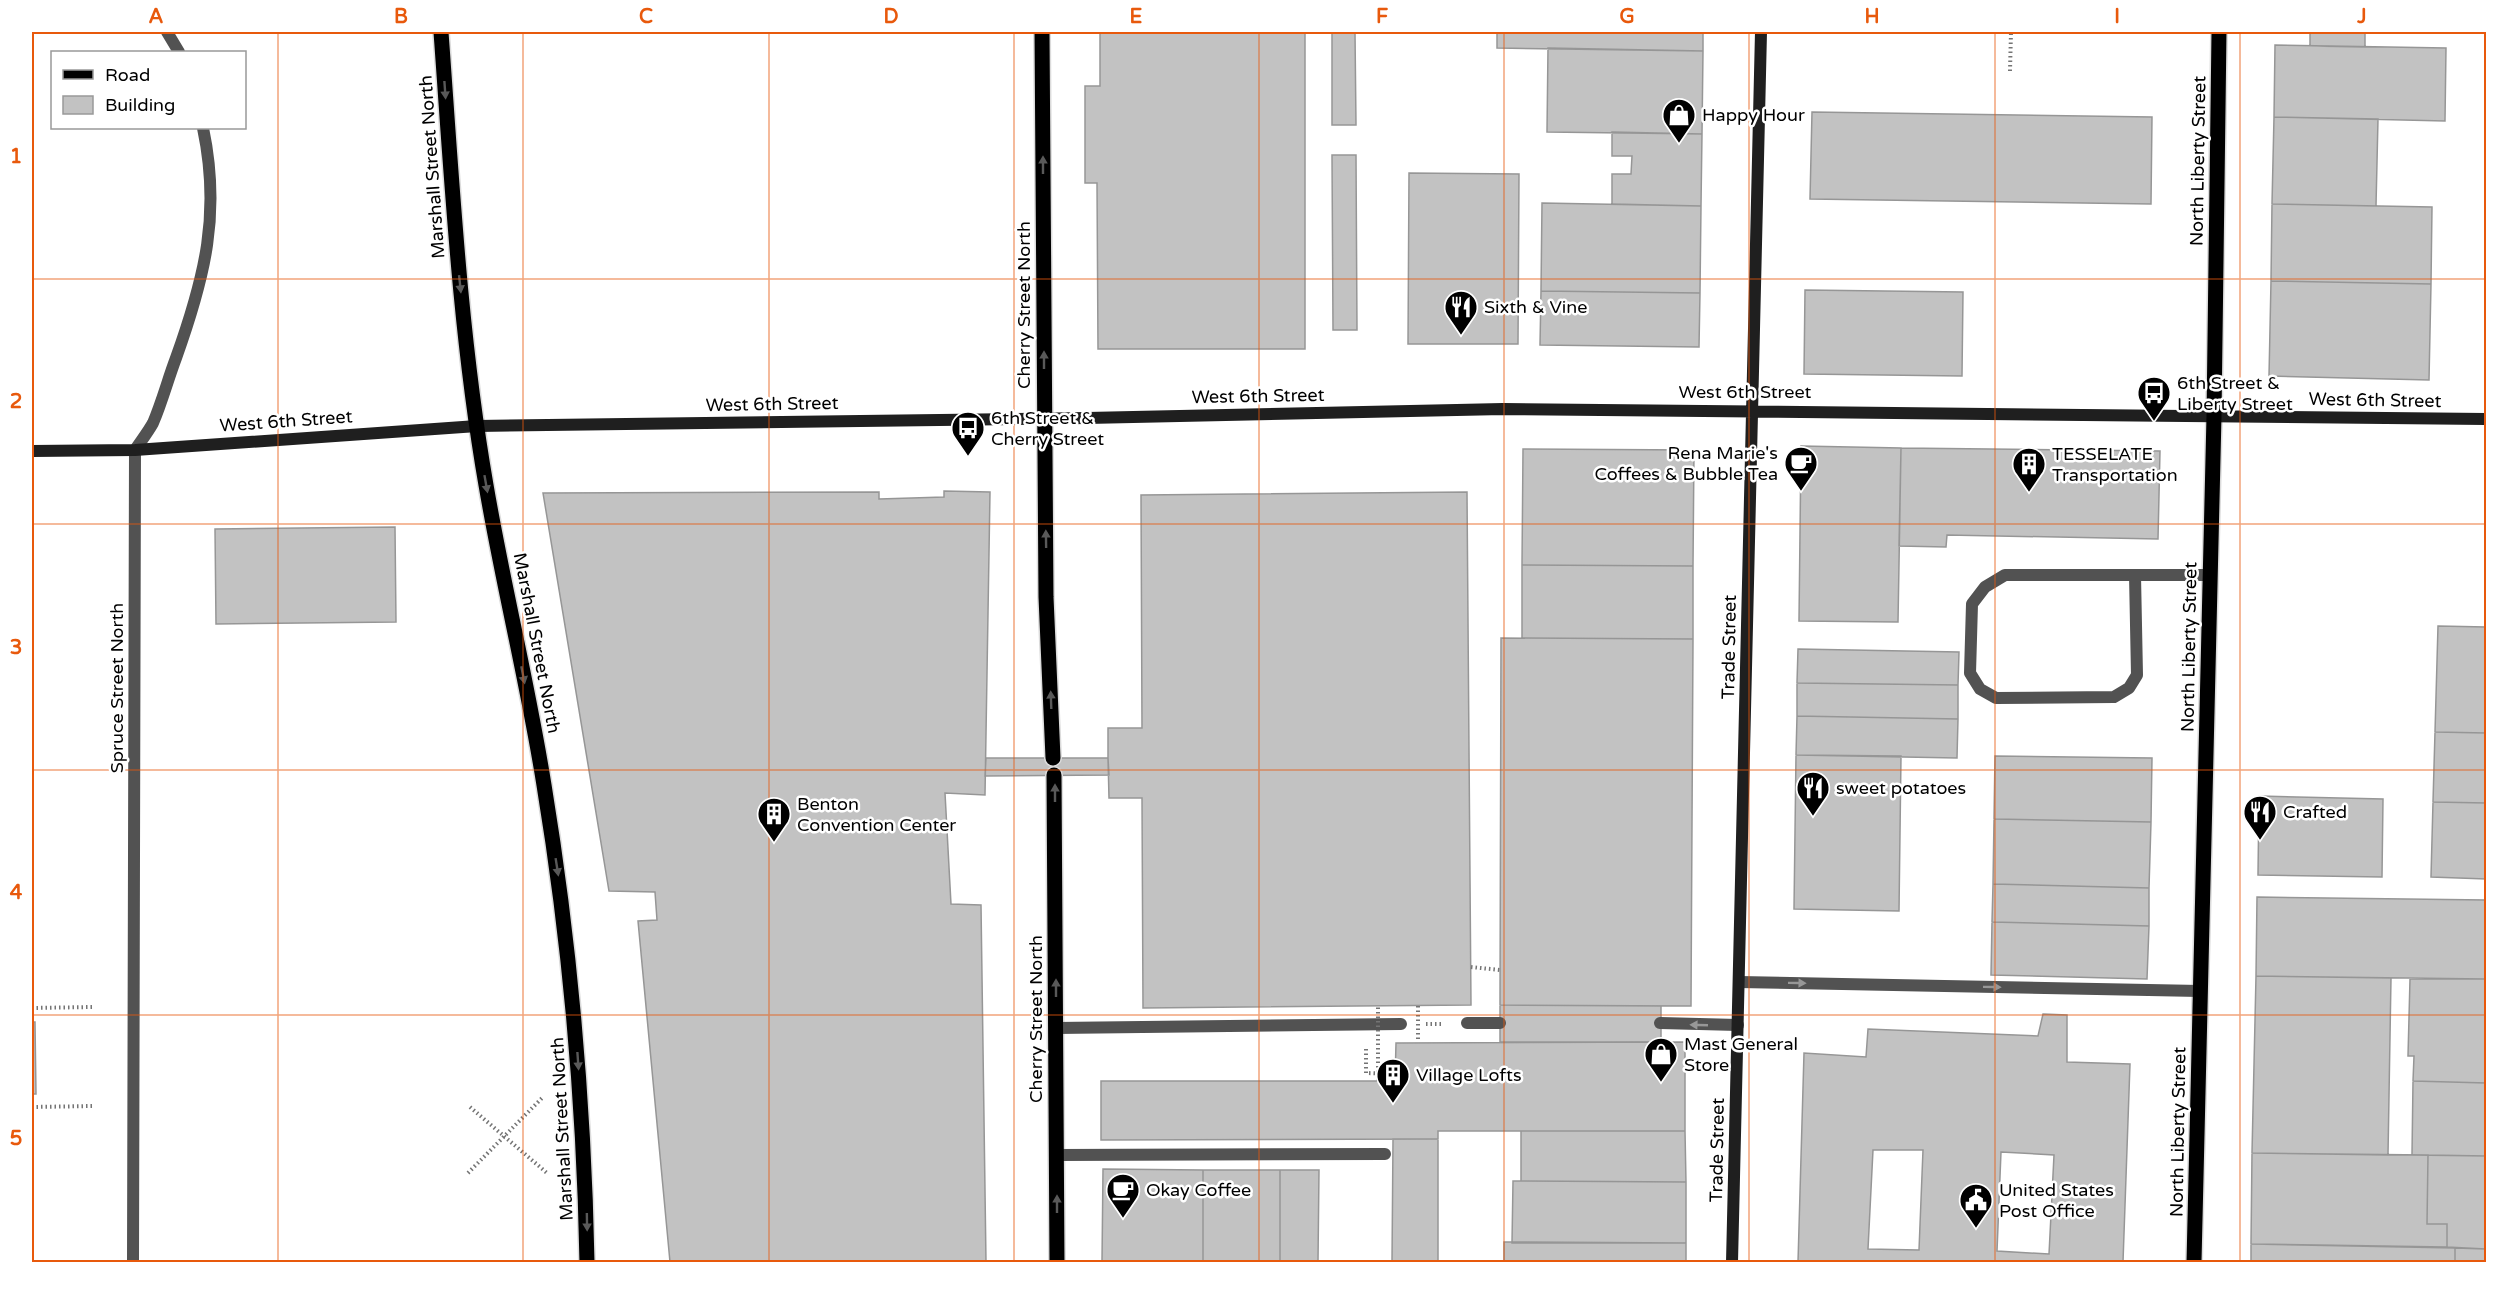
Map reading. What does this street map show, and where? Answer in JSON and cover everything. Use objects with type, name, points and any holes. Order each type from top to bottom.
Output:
[{"type":"main road","name":"Marshall Street North","points":[[441,32],[457,255],[477,426],[486,484],[544,782],[574,1002],[581,1096],[588,1263]]},
{"type":"main road","name":"Cherry Street North","points":[[1042,32],[1046,597],[1053,758]]},
{"type":"main road","name":"North Liberty Street","points":[[2194,1263],[2214,416],[2219,32]]},
{"type":"main road","name":"Cherry Street North","points":[[1054,775],[1057,1263]]},
{"type":"street","points":[[167,32],[178,51]]},
{"type":"street","name":"Trade Street","points":[[1732,1263],[1761,32]]},
{"type":"street","points":[[135,450],[152,424],[195,306],[207,255],[212,204],[208,150],[203,129]]},
{"type":"street","name":"West 6th Street","points":[[32,451],[135,450],[477,426],[1503,409],[2487,419]]},
{"type":"street","name":"Spruce Street North","points":[[133,1263],[135,450]]},
{"type":"street","points":[[2135,575],[2136,675],[2130,688],[2114,698],[1996,698],[1980,689],[1970,673],[1972,604],[1984,587],[2005,575],[2135,575],[2210,575]]},
{"type":"street","points":[[1739,982],[2200,991]]},
{"type":"street","points":[[1467,1023],[1500,1023]]},
{"type":"street","points":[[1660,1023],[1738,1025]]},
{"type":"street","points":[[1056,1028],[1401,1024]]},
{"type":"street","points":[[1057,1155],[1385,1154]]},
{"type":"path","points":[[2010,71],[2011,32]]},
{"type":"path","points":[[1471,967],[1500,970]]},
{"type":"path","points":[[1378,1006],[1378,1081]]},
{"type":"path","points":[[1418,1006],[1418,1042]]},
{"type":"path","points":[[32,1008],[92,1007]]},
{"type":"path","points":[[1401,1024],[1467,1023]]},
{"type":"path","points":[[1366,1068],[1366,1073],[1395,1074]]},
{"type":"path","points":[[468,1173],[543,1097]]},
{"type":"path","points":[[32,1107],[93,1106]]},
{"type":"path","points":[[470,1107],[547,1173]]},
{"type":"building","points":[[1100,32],[1305,32],[1305,349],[1098,349],[1097,183],[1085,183],[1085,86],[1100,86]]},
{"type":"building","points":[[1332,32],[1355,32],[1356,125],[1332,125]]},
{"type":"building","points":[[1497,32],[1703,32],[1703,51],[1497,48]]},
{"type":"building","points":[[2310,32],[2365,32],[2365,47],[2310,46]]},
{"type":"building","points":[[2275,45],[2446,48],[2445,121],[2274,117]]},
{"type":"building","points":[[1548,48],[1703,51],[1702,134],[1547,132]]},
{"type":"building","points":[[1812,112],[2152,117],[2151,204],[1810,199]]},
{"type":"building","points":[[2274,117],[2378,119],[2376,206],[2272,204]]},
{"type":"building","points":[[1612,132],[1702,134],[1701,206],[1612,204],[1612,174],[1631,174],[1632,156],[1612,156]]},
{"type":"building","points":[[1332,155],[1356,155],[1357,330],[1333,330]]},
{"type":"building","points":[[1409,173],[1519,174],[1518,344],[1408,344]]},
{"type":"building","points":[[1542,203],[1701,206],[1700,293],[1541,291]]},
{"type":"building","points":[[2272,204],[2432,207],[2431,284],[2271,281]]},
{"type":"building","points":[[2271,281],[2431,284],[2429,380],[2269,376]]},
{"type":"building","points":[[1805,290],[1963,292],[1962,376],[1804,374]]},
{"type":"building","points":[[1541,291],[1700,293],[1699,347],[1540,345]]},
{"type":"building","points":[[1801,446],[1901,448],[1898,622],[1799,621]]},
{"type":"building","name":"TESSELATE Transportation","points":[[1901,448],[2160,451],[2158,539],[1947,535],[1946,547],[1899,546]]},
{"type":"building","points":[[1523,449],[1694,450],[1693,566],[1522,565]]},
{"type":"building","name":"Benton Convention Center","points":[[944,491],[990,492],[985,795],[945,793],[951,904],[981,905],[986,1262],[670,1262],[638,921],[657,920],[655,892],[609,891],[543,493],[879,492],[879,499],[944,497]]},
{"type":"building","points":[[1467,492],[1471,1005],[1143,1008],[1142,798],[1109,798],[1108,758],[1108,728],[1142,728],[1141,495]]},
{"type":"building","points":[[395,527],[396,622],[216,624],[215,529]]},
{"type":"building","points":[[1522,565],[1693,566],[1693,639],[1522,638]]},
{"type":"building","points":[[2438,626],[2486,627],[2486,733],[2435,732]]},
{"type":"building","points":[[1501,638],[1693,639],[1691,1006],[1500,1005]]},
{"type":"building","points":[[1798,649],[1959,652],[1958,685],[1797,683]]},
{"type":"building","points":[[1797,683],[1958,685],[1958,719],[1797,716]]},
{"type":"building","points":[[1797,716],[1958,719],[1957,758],[1796,755]]},
{"type":"building","points":[[2435,732],[2486,733],[2486,803],[2433,802]]},
{"type":"building","points":[[1796,755],[1901,756],[1899,911],[1794,909]]},
{"type":"building","points":[[1995,756],[2152,758],[2151,822],[1994,819]]},
{"type":"building","points":[[986,758],[1108,758],[1109,775],[985,776]]},
{"type":"building","points":[[2259,796],[2383,799],[2382,877],[2258,875]]},
{"type":"building","points":[[2433,802],[2486,803],[2486,879],[2431,877]]},
{"type":"building","points":[[1994,819],[2151,822],[2149,888],[1993,884]]},
{"type":"building","points":[[1993,884],[2149,888],[2149,926],[1992,922]]},
{"type":"building","points":[[2257,897],[2486,900],[2486,979],[2256,976]]},
{"type":"building","points":[[1992,922],[2149,926],[2147,979],[1991,975]]},
{"type":"building","points":[[2256,976],[2391,978],[2388,1155],[2252,1153]]},
{"type":"building","points":[[2410,979],[2486,979],[2486,1083],[2413,1081],[2414,1056],[2408,1056]]},
{"type":"building","points":[[1500,1005],[1661,1006],[1661,1042],[1500,1042]]},
{"type":"building","points":[[2043,1014],[2067,1015],[2067,1062],[2130,1064],[2123,1262],[1798,1262],[1804,1053],[1866,1057],[1868,1029],[2038,1036]],"holes":[[[1873,1150],[1923,1150],[1919,1250],[1868,1249]],[[2001,1152],[2054,1155],[2049,1254],[1997,1251]]]},
{"type":"building","points":[[32,1022],[35,1022],[36,1094],[32,1094]]},
{"type":"building","name":"Village Lofts","points":[[1685,1042],[1685,1131],[1438,1131],[1438,1139],[1101,1140],[1101,1081],[1395,1081],[1396,1043]]},
{"type":"building","points":[[2413,1081],[2486,1083],[2486,1156],[2412,1155]]},
{"type":"building","points":[[1521,1131],[1685,1131],[1686,1182],[1521,1181]]},
{"type":"building","points":[[1393,1139],[1438,1139],[1438,1262],[1392,1262]]},
{"type":"building","points":[[2252,1153],[2428,1155],[2427,1224],[2447,1224],[2447,1247],[2251,1244]]},
{"type":"building","points":[[2428,1155],[2486,1156],[2486,1249],[2447,1247],[2447,1224],[2427,1224]]},
{"type":"building","points":[[1103,1169],[1203,1170],[1203,1262],[1102,1262]]},
{"type":"building","points":[[1203,1170],[1280,1170],[1280,1262],[1203,1262]]},
{"type":"building","points":[[1280,1170],[1319,1170],[1318,1262],[1280,1262]]},
{"type":"building","points":[[1513,1181],[1686,1182],[1686,1243],[1512,1243]]},
{"type":"building","points":[[1504,1242],[1686,1243],[1686,1262],[1504,1262]]},
{"type":"building","points":[[2251,1244],[2455,1248],[2455,1262],[2251,1262]]},
{"type":"building","points":[[2455,1248],[2486,1249],[2486,1262],[2455,1262]]},
{"type":"place","name":"Happy Hour","points":[[1679,144]]},
{"type":"place","name":"Sixth & Vine","points":[[1461,336]]},
{"type":"place","name":"6th Street & Liberty Street","points":[[2154,422]]},
{"type":"place","name":"6th Street & Cherry Street","points":[[968,457]]},
{"type":"place","name":"Rena Marie's Coffees & Bubble Tea","points":[[1801,492]]},
{"type":"place","name":"TESSELATE Transportation","points":[[2029,493]]},
{"type":"place","name":"sweet potatoes","points":[[1813,817]]},
{"type":"place","name":"Crafted","points":[[2260,841]]},
{"type":"place","name":"Benton Convention Center","points":[[774,843]]},
{"type":"place","name":"Mast General Store","points":[[1661,1083]]},
{"type":"place","name":"Village Lofts","points":[[1393,1104]]},
{"type":"place","name":"Okay Coffee","points":[[1123,1219]]},
{"type":"place","name":"United States Post Office","points":[[1976,1229]]}]
